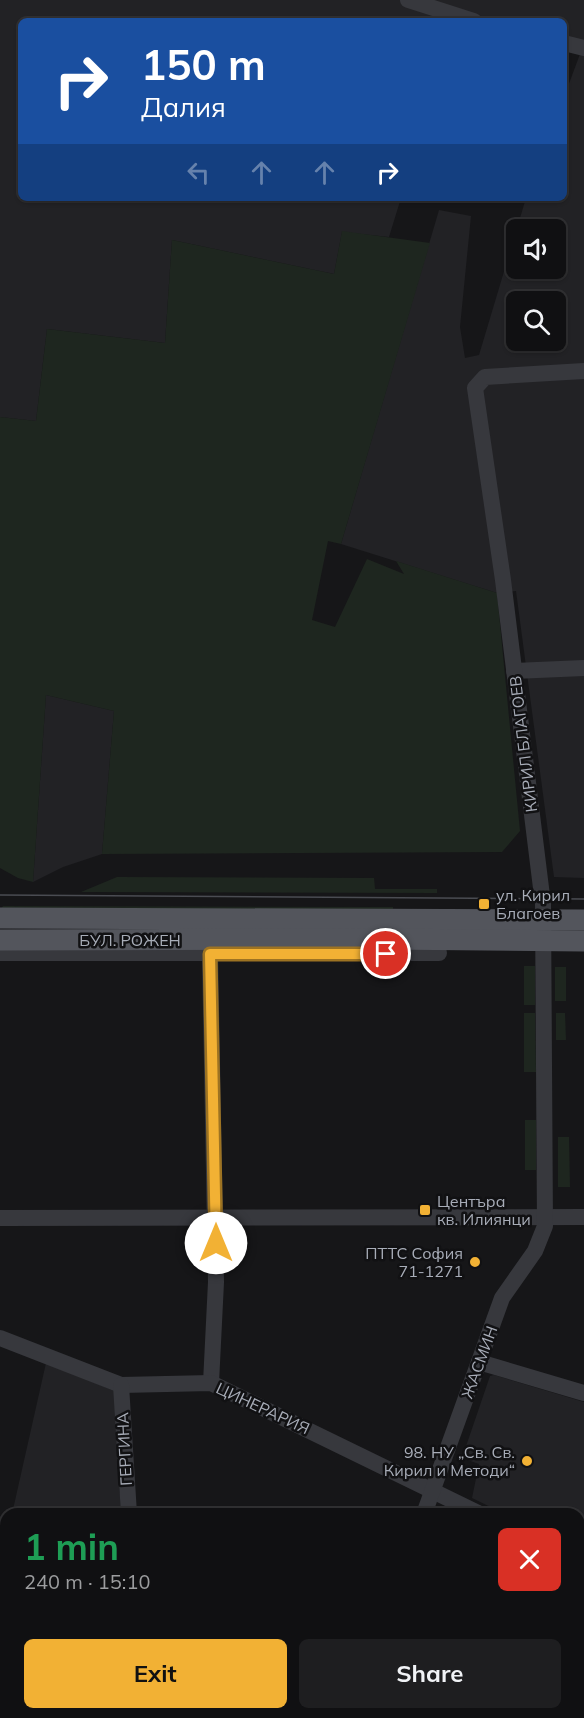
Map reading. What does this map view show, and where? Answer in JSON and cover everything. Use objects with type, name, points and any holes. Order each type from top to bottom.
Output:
[{"type":"main road","name":"БУЛ. РОЖЕН","points":[[0,918],[544,930],[584,942]]},
{"type":"main road","name":"БУЛ. РОЖЕН","points":[[0,940],[386,946],[544,930],[584,920]]},
{"type":"street","points":[[408,0],[465,18]]},
{"type":"street","points":[[567,44],[584,48]]},
{"type":"street","name":"КИРИЛ БЛАГОЕВ","points":[[545,1217],[544,930],[514,671],[475,388],[485,376],[584,371]]},
{"type":"street","points":[[514,671],[584,668]]},
{"type":"street","points":[[0,953],[210,954],[386,946],[439,953]]},
{"type":"street","points":[[210,954],[216,1218],[216,1282],[211,1383]]},
{"type":"street","name":"ЖАСМИН","points":[[426,1508],[502,1298],[543,1238],[545,1217]]},
{"type":"street","points":[[0,1218],[584,1217]]},
{"type":"street","name":"ЦИНЕРАРИЯ","points":[[0,1338],[121,1385],[211,1383],[468,1508]]},
{"type":"street","points":[[479,1362],[584,1393]]},
{"type":"street","name":"ГЕРГИНА","points":[[121,1385],[129,1508]]},
{"type":"shaded area","points":[[0,0],[584,0],[584,878],[554,877],[516,591],[497,593],[341,544],[439,210],[471,216],[460,327],[465,358],[479,355],[506,265],[506,279],[566,279],[566,219],[519,219],[525,201],[567,201],[567,89],[580,54],[567,51],[567,18],[18,18],[18,201],[400,201],[389,237],[342,232],[334,274],[172,240],[165,343],[47,329],[36,421],[0,417]]},
{"type":"shaded area","points":[[342,231],[430,243],[341,544],[328,541],[312,620],[335,627],[367,559],[404,574],[396,561],[497,593],[520,831],[502,852],[102,854],[114,711],[46,695],[33,882],[18,878],[0,868],[0,417],[36,421],[47,329],[165,343],[172,240],[334,274]]},
{"type":"shaded area","points":[[46,695],[114,711],[102,854],[63,867],[33,882]]},
{"type":"shaded area","points":[[117,877],[374,878],[375,889],[437,889],[437,893],[81,892]]},
{"type":"shaded area","points":[[3,906],[393,907],[393,912],[0,910]]},
{"type":"shaded area","points":[[524,966],[535,966],[535,1005],[524,1005]]},
{"type":"shaded area","points":[[555,967],[566,967],[566,1001],[555,1001]]},
{"type":"shaded area","points":[[524,1013],[535,1013],[536,1072],[524,1072]]},
{"type":"shaded area","points":[[556,1013],[565,1013],[566,1040],[556,1040]]},
{"type":"shaded area","points":[[525,1120],[536,1120],[536,1170],[525,1170]]},
{"type":"shaded area","points":[[558,1137],[569,1137],[570,1187],[558,1187]]},
{"type":"shaded area","points":[[46,1363],[117,1392],[117,1459],[121,1508],[13,1508]]},
{"type":"shaded area","name":"98. НУ „Св. Св. Кирил и Методи“","points":[[494,1375],[584,1402],[584,1508],[493,1508],[472,1498],[479,1464],[462,1458],[490,1376]]},
{"type":"tram line","points":[[0,895],[584,899]]},
{"type":"place","name":"ул. Кирил Благоев","points":[[484,904]]},
{"type":"place","name":"Центъра кв. Илиянци","points":[[425,1210]]},
{"type":"place","name":"ПТТС София 71-1271","points":[[475,1262]]},
{"type":"place","name":"98. НУ „Св. Св. Кирил и Методи“","points":[[527,1461]]},
{"type":"route","points":[[216,1243],[210,954],[386,954]]}]
